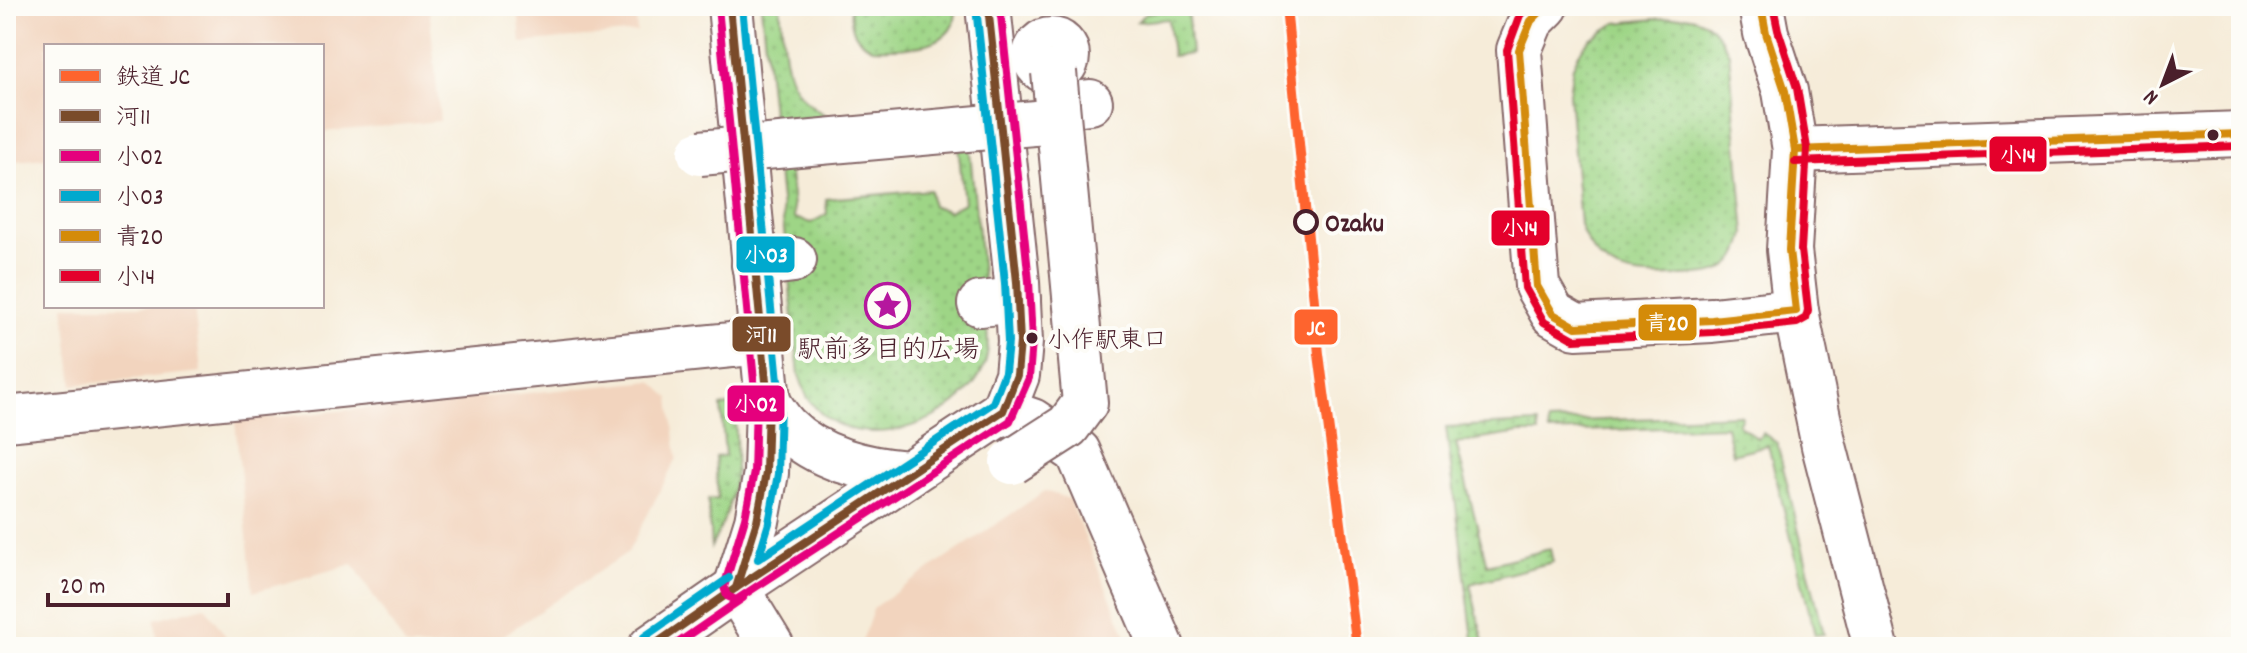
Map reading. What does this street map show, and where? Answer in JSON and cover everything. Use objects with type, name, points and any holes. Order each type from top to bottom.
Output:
[{"type":"street","points":[[730,6],[774,262],[761,342],[768,402],[766,473],[757,521],[736,588],[772,647]]},
{"type":"street","points":[[651,647],[1003,411],[1017,375],[1020,342],[999,302],[988,6]]},
{"type":"street","points":[[1546,6],[1531,21],[1519,50],[1537,286],[1553,314],[1576,327],[1712,320],[1796,311]]},
{"type":"street","points":[[1761,6],[1766,33],[1785,91],[1795,150],[1789,250],[1796,311],[1824,446],[1876,647]]},
{"type":"street","points":[[700,153],[1064,100],[1085,403],[1068,426],[1012,462]]},
{"type":"street","points":[[1795,150],[2241,134]]},
{"type":"street","points":[[6,419],[761,342]]},
{"type":"street","points":[[768,402],[785,427],[842,461],[869,470],[907,473]]},
{"type":"street","points":[[1003,411],[1032,421],[1078,452],[1162,647]]},
{"type":"shaded area","points":[[58,6],[429,6],[440,121],[324,132],[324,44],[44,44],[44,158],[6,162],[6,11]]},
{"type":"shaded area","points":[[518,6],[635,6],[637,32],[521,43]]},
{"type":"shaded area","points":[[64,308],[194,308],[201,372],[73,385]]},
{"type":"shaded area","points":[[652,381],[670,398],[677,458],[628,552],[486,647],[406,647],[353,564],[253,592],[235,421]]},
{"type":"shaded area","points":[[1045,491],[1069,499],[1131,647],[860,647],[874,607]]},
{"type":"shaded area","points":[[205,606],[233,647],[158,647],[155,619]]},
{"type":"green space","name":"駅前多目的広場","points":[[761,6],[780,6],[783,45],[790,76],[796,89],[821,113],[841,123],[966,112],[988,340],[985,363],[977,379],[954,404],[930,419],[912,426],[874,432],[837,424],[821,413],[808,398],[799,375]],"holes":[[[956,125],[964,203],[949,211],[932,206],[930,190],[826,199],[827,214],[811,223],[794,218],[787,141]]]},
{"type":"green space","points":[[851,6],[956,6],[955,20],[949,31],[939,39],[914,47],[873,48],[857,36],[852,26]]},
{"type":"green space","points":[[1167,6],[1187,6],[1191,54],[1172,56],[1168,19],[1137,22],[1145,13],[1167,10]]},
{"type":"green space","points":[[1685,16],[1700,20],[1712,28],[1729,53],[1745,234],[1735,259],[1717,272],[1680,276],[1632,274],[1607,264],[1596,255],[1580,225],[1569,93],[1573,66],[1590,39],[1616,23]]},
{"type":"green space","points":[[734,405],[735,478],[727,511],[711,547],[708,500],[718,499],[715,457],[725,456],[721,406]]},
{"type":"green space","points":[[1740,415],[1738,424],[1758,439],[1763,433],[1777,443],[1824,634],[1815,635],[1768,445],[1732,454],[1726,426],[1549,432],[1548,422]]},
{"type":"green space","points":[[1538,423],[1539,433],[1456,443],[1487,565],[1550,549],[1553,562],[1470,584],[1485,647],[1474,647],[1446,427]]},
{"type":"rail line","name":"JC","points":[[1286,6],[1319,354],[1357,647]]},
{"type":"transit line","name":"河11","points":[[730,6],[768,402],[766,473],[757,521],[736,588],[1003,411],[1017,375],[1020,342],[1017,282],[988,6]]},
{"type":"transit line","name":"小03","points":[[742,6],[780,402],[778,474],[769,523],[758,559],[993,403],[1005,372],[1008,342],[1005,283],[976,7]]},
{"type":"transit line","name":"小02","points":[[718,7],[756,402],[754,472],[745,518],[724,587],[727,596],[736,600],[1010,421],[1029,378],[1032,341],[1029,281],[1000,6]]},
{"type":"transit line","name":"小14","points":[[1529,6],[1520,15],[1507,50],[1525,288],[1544,322],[1574,339],[1713,332],[1797,323],[1806,318],[1808,310],[1801,250],[1807,148],[1797,88],[1773,6]]},
{"type":"transit line","name":"青20","points":[[1546,6],[1531,21],[1519,50],[1537,286],[1553,314],[1576,327],[1712,320],[1796,311],[1789,250],[1795,150],[1785,91],[1766,33],[1761,6]]},
{"type":"transit line","name":"青20","points":[[1795,150],[2241,134]]},
{"type":"transit line","name":"小14","points":[[1795,162],[2241,146]]},
{"type":"transit line","name":"小03","points":[[644,637],[729,578]]},
{"type":"transit line","name":"河11","points":[[651,647],[736,588]]},
{"type":"transit line","name":"小02","points":[[672,647],[743,598]]},
{"type":"place","name":"Ozaku","points":[[1306,222]]},
{"type":"place","name":"駅前多目的広場","points":[[888,305]]},
{"type":"place","name":"小作駅東口","points":[[1032,338]]}]
